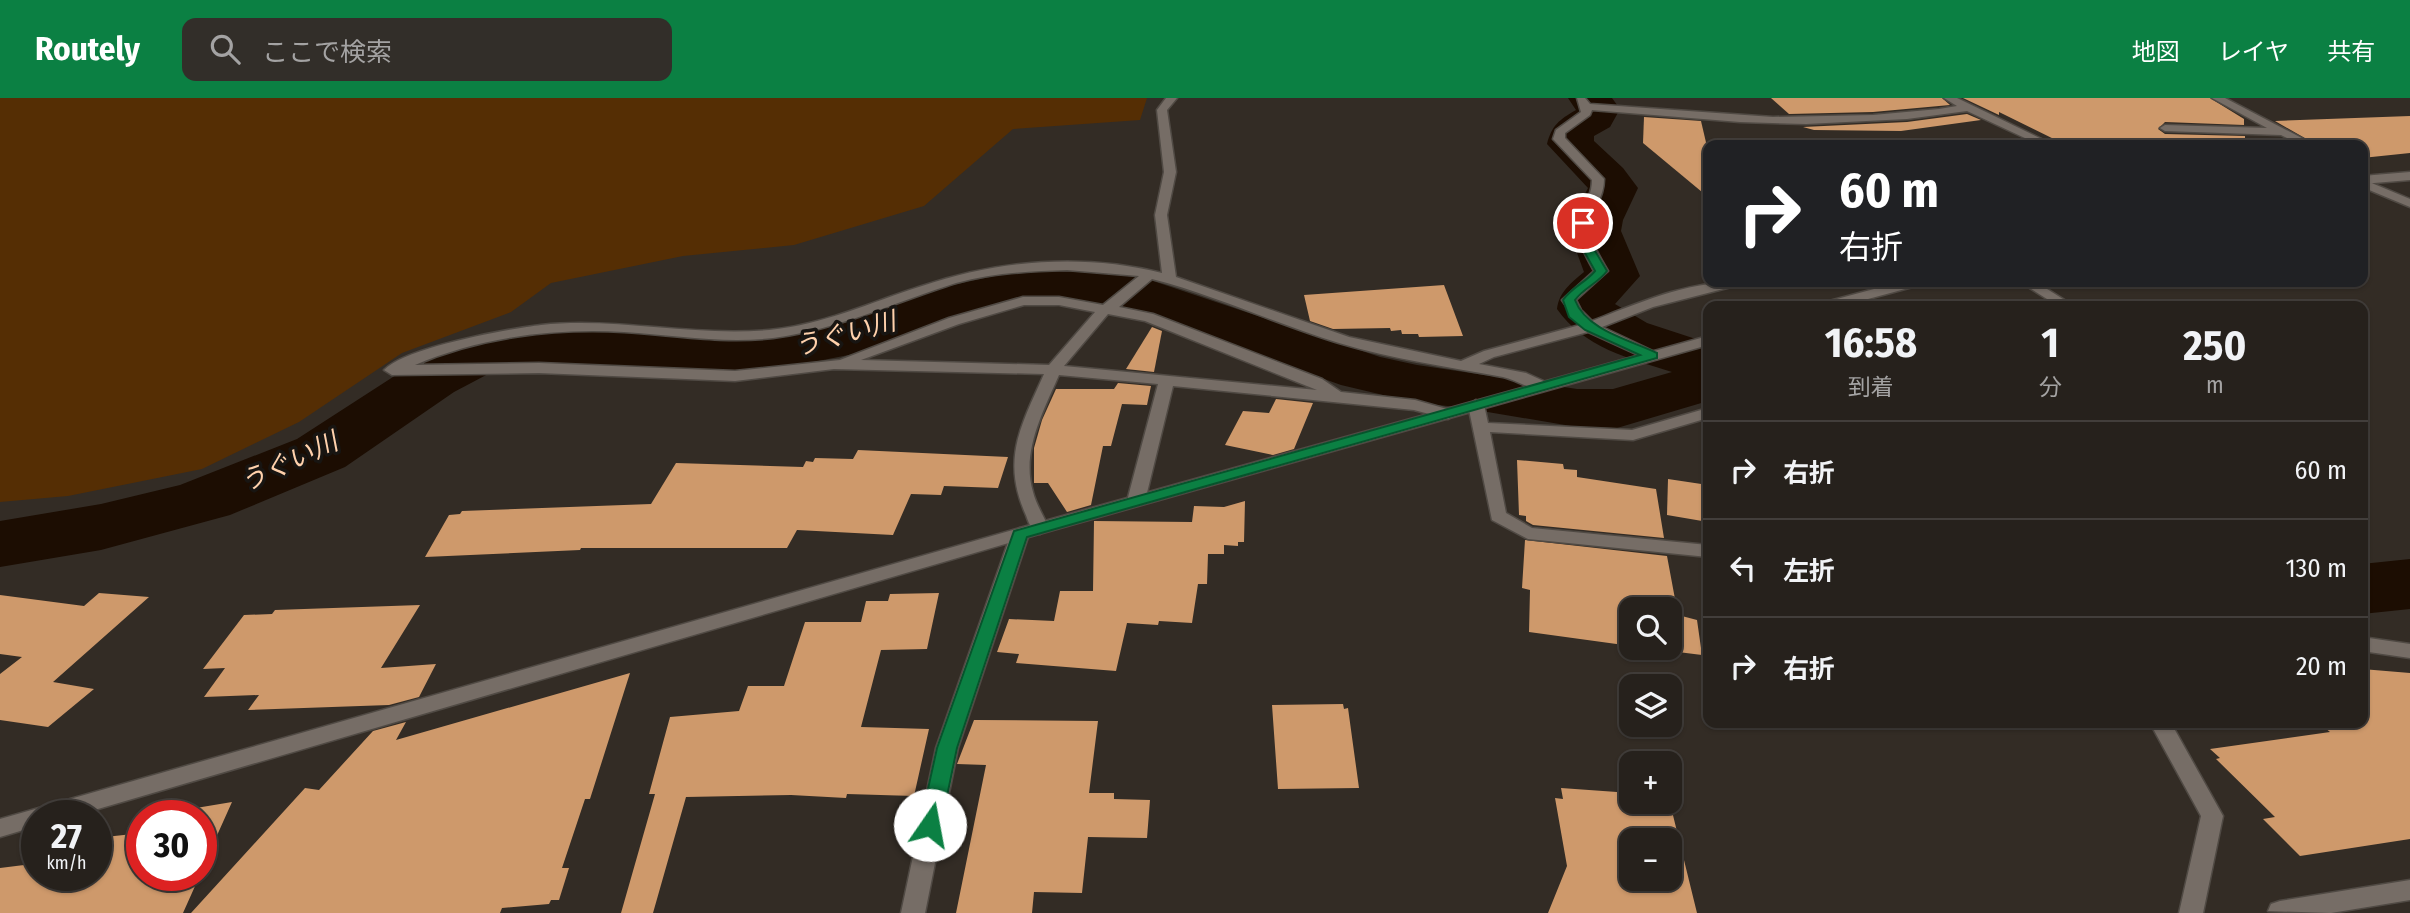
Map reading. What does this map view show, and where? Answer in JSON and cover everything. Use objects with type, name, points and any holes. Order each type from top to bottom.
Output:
[{"type":"street","points":[[1170,280],[1161,215],[1170,172],[1163,110],[1171,98]]},
{"type":"street","points":[[1949,98],[2038,140]]},
{"type":"street","points":[[2217,98],[2300,140]]},
{"type":"street","points":[[1654,355],[1590,327],[1574,314],[1569,300],[1601,271],[1586,244],[1583,223],[1599,194],[1598,179],[1559,139],[1560,132],[1586,113],[1583,102],[1712,117],[1777,119],[1913,117],[1970,107]]},
{"type":"street","points":[[2165,128],[2286,132]]},
{"type":"street","points":[[2368,180],[2410,176]]},
{"type":"street","points":[[2368,184],[2410,202]]},
{"type":"street","points":[[1448,414],[1415,405],[1055,369],[834,364],[735,376],[540,368],[392,370],[413,360],[488,337],[541,328],[601,327],[740,335],[772,334],[826,323],[967,275],[1014,268],[1093,266],[1149,274],[1212,292],[1344,340],[1521,376],[1542,387]]},
{"type":"street","points":[[913,913],[947,748],[1030,531],[1021,456],[1032,419],[1055,369],[1105,309],[1149,274]]},
{"type":"street","points":[[1465,365],[1489,354],[1590,327],[1648,304],[1714,287]]},
{"type":"street","points":[[1846,301],[1898,287]]},
{"type":"street","points":[[2035,287],[2059,301]]},
{"type":"street","points":[[834,364],[954,321],[1023,301],[1059,302],[1149,317],[1317,382],[1337,397]]},
{"type":"street","points":[[97,800],[1030,531],[1703,341]]},
{"type":"street","points":[[1136,501],[1167,380]]},
{"type":"street","points":[[1476,405],[1498,516],[1528,533],[1703,550]]},
{"type":"street","points":[[1480,426],[1633,435],[1703,414]]},
{"type":"street","points":[[2368,645],[2410,651]]},
{"type":"street","points":[[2163,728],[2212,817],[2191,913]]},
{"type":"street","points":[[0,828],[21,822]]},
{"type":"street","points":[[2282,913],[2280,911],[2410,890]]},
{"type":"shaded area","points":[[0,98],[1147,98],[1140,120],[1013,129],[924,206],[794,245],[683,256],[551,283],[511,312],[402,353],[299,422],[202,469],[68,496],[0,502]]},
{"type":"building","points":[[1771,98],[1942,98],[1950,105],[1873,112],[1789,114]]},
{"type":"building","points":[[1963,98],[2210,98],[2244,119],[2244,125],[2165,122],[2158,129],[2165,134],[2245,136],[2245,140],[2056,140],[1999,112],[1999,115]]},
{"type":"building","points":[[1967,114],[1981,120],[1901,131],[1814,130],[1803,127],[1907,122]]},
{"type":"building","points":[[2410,116],[2410,153],[2368,157],[2368,140],[2308,140],[2275,121]]},
{"type":"building","points":[[1644,117],[1701,121],[1705,140],[1703,140],[1703,193],[1643,143]]},
{"type":"building","points":[[1444,285],[1463,336],[1419,337],[1418,334],[1402,334],[1401,330],[1391,331],[1390,328],[1333,329],[1310,321],[1304,295]]},
{"type":"building","points":[[1152,327],[1162,331],[1154,372],[1126,369]]},
{"type":"building","points":[[1118,383],[1151,386],[1147,405],[1122,404],[1111,446],[1103,446],[1091,505],[1067,512],[1048,483],[1034,483],[1034,448],[1042,420],[1056,389],[1114,389]]},
{"type":"building","points":[[1276,399],[1313,403],[1294,449],[1273,455],[1225,445],[1243,411],[1269,413]]},
{"type":"building","points":[[858,450],[1008,457],[998,488],[944,486],[941,495],[911,494],[893,535],[797,530],[787,548],[581,548],[425,557],[449,515],[460,514],[462,511],[651,504],[676,463],[803,467],[806,461],[813,462],[815,458],[853,459]]},
{"type":"building","points":[[1517,460],[1563,464],[1564,469],[1577,470],[1577,477],[1656,489],[1664,538],[1533,525],[1526,521],[1526,516],[1519,515]]},
{"type":"building","points":[[1668,479],[1703,484],[1703,521],[1667,515]]},
{"type":"building","points":[[1245,501],[1244,542],[1238,542],[1238,546],[1224,545],[1224,554],[1208,554],[1207,584],[1198,584],[1192,623],[1127,623],[1116,671],[1016,663],[1019,654],[997,652],[1009,619],[1054,621],[1060,591],[1093,591],[1094,521],[1192,522],[1194,506],[1224,507]]},
{"type":"building","points":[[1525,540],[1667,556],[1675,597],[1619,597],[1619,644],[1529,632],[1530,590],[1522,588]]},
{"type":"building","points":[[99,593],[149,597],[53,682],[94,689],[48,727],[0,720],[0,674],[22,657],[0,654],[0,595],[84,606]]},
{"type":"building","points":[[939,593],[927,649],[881,650],[861,727],[929,729],[914,796],[847,794],[846,798],[791,795],[686,797],[653,913],[621,913],[655,794],[649,794],[670,717],[739,711],[748,686],[784,686],[805,622],[861,622],[866,601],[888,601],[890,594]]},
{"type":"building","points":[[420,605],[381,668],[436,664],[419,697],[389,705],[248,710],[259,695],[204,697],[225,668],[203,669],[244,615],[272,614],[275,610]]},
{"type":"building","points":[[1682,616],[1697,620],[1702,655],[1682,652]]},
{"type":"building","points":[[2368,670],[2410,673],[2410,839],[2300,856],[2263,819],[2275,817],[2216,759],[2220,758],[2210,749],[2330,732],[2325,728],[2368,728]]},
{"type":"building","points":[[630,673],[590,799],[585,799],[562,868],[569,868],[559,900],[551,900],[549,904],[502,908],[500,913],[191,913],[211,891],[217,891],[217,884],[305,788],[319,790],[373,731],[406,722],[396,740]]},
{"type":"building","points":[[1343,704],[1344,709],[1348,708],[1359,788],[1278,789],[1272,705]]},
{"type":"building","points":[[974,720],[1098,721],[1089,793],[1114,793],[1114,799],[1150,800],[1147,838],[1088,837],[1082,893],[1034,892],[1032,913],[956,913],[986,765],[957,764]]},
{"type":"building","points":[[1561,788],[1619,792],[1619,814],[1673,814],[1676,828],[1619,828],[1619,891],[1682,891],[1682,852],[1697,913],[1548,913],[1567,866],[1555,798],[1563,799]]},
{"type":"building","points":[[232,802],[217,835],[217,804]]},
{"type":"building","points":[[126,835],[126,891],[193,891],[183,913],[0,913],[0,868],[21,865],[21,891],[112,891],[112,836]]},
{"type":"waterway","points":[[1589,98],[1598,109],[1594,118],[1573,130],[1570,144],[1613,188],[1597,220],[1595,231],[1612,276],[1587,299],[1586,309],[1597,319],[1626,335],[1703,361]]},
{"type":"waterway","name":"うぐい川","points":[[0,544],[101,527],[205,500],[321,453],[432,379],[468,360],[507,347],[762,354],[853,337],[955,301],[1022,287],[1102,290],[1144,295],[1363,372],[1417,384],[1458,388],[1577,408],[1617,409],[1703,383]]},
{"type":"waterway","name":"うぐい川","points":[[2368,588],[2410,584]]},
{"type":"route","points":[[930,825],[947,748],[1014,560],[1020,534],[1652,356],[1590,327],[1574,314],[1569,300],[1601,271],[1586,244],[1583,223]]}]
